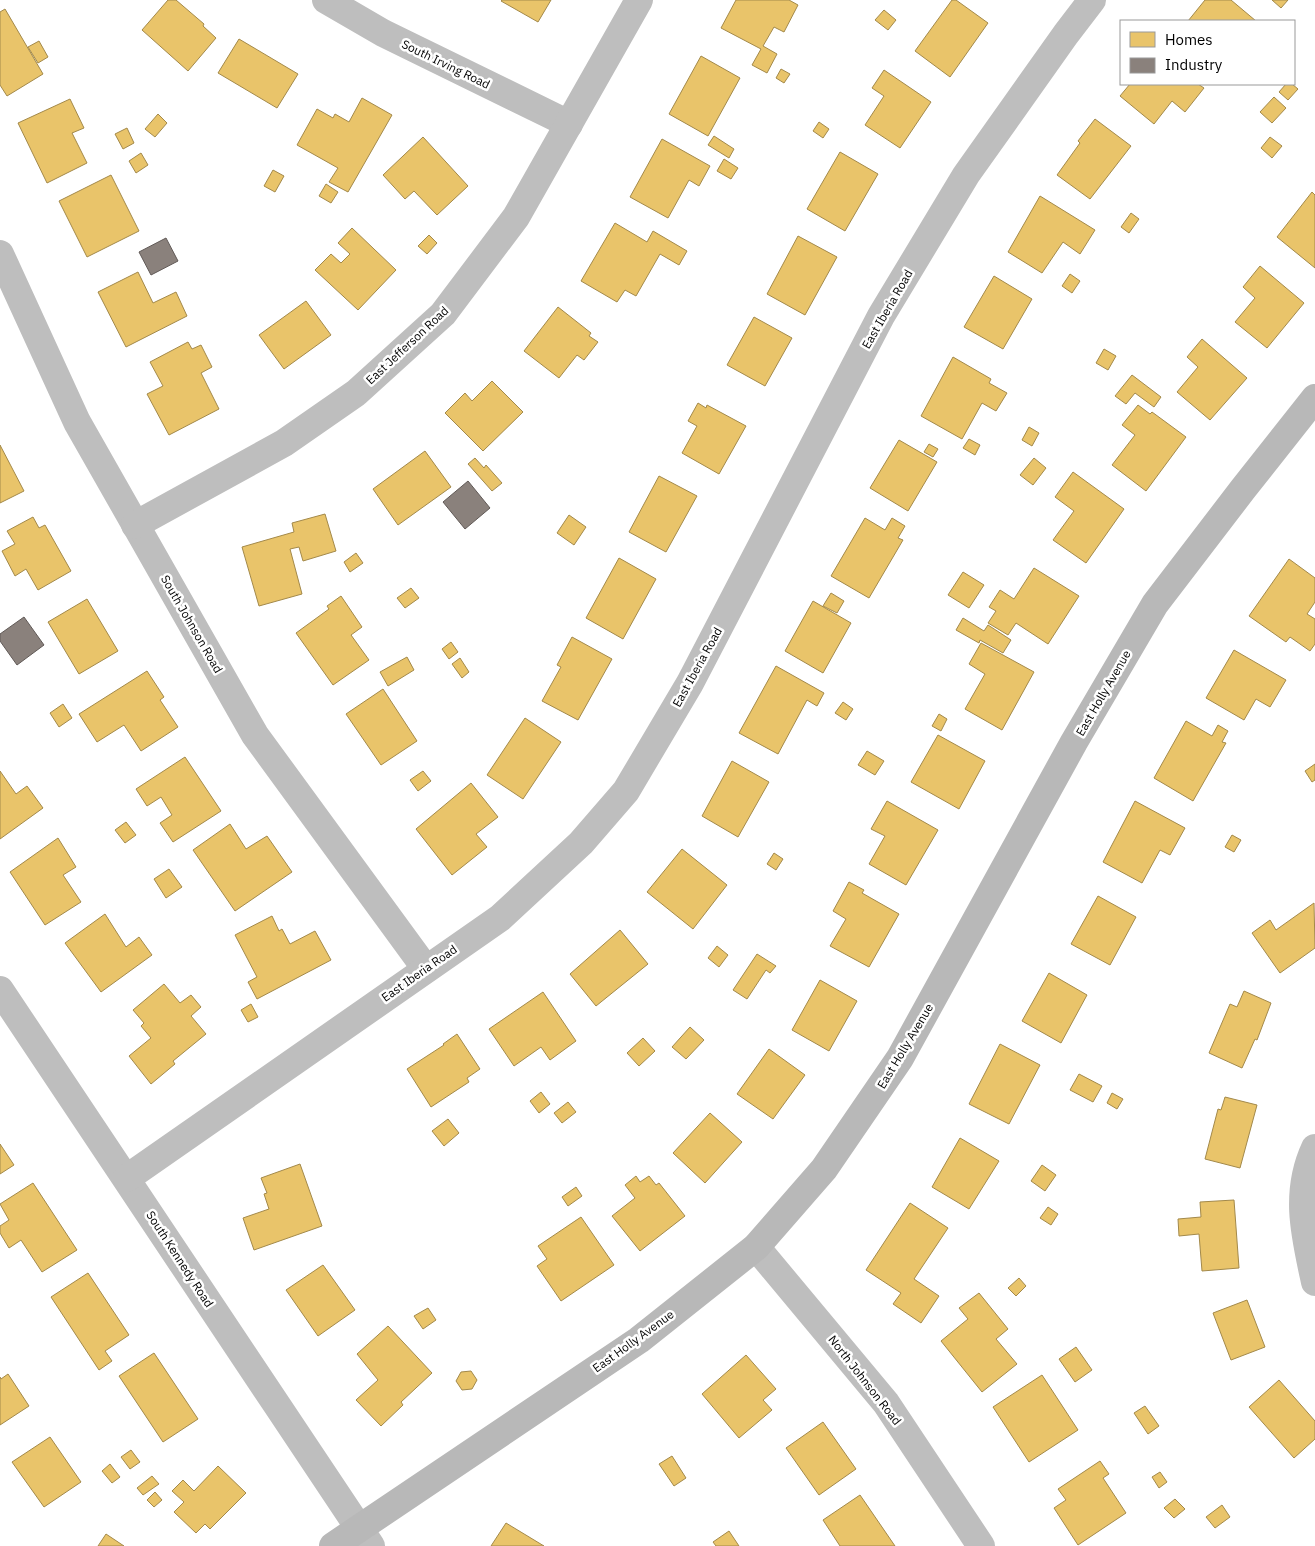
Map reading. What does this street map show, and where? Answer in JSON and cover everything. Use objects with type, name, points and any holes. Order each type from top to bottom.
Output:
[{"type":"street","name":"South Irving Road","points":[[326,0],[382,33],[568,124]]},
{"type":"street","name":"East Jefferson Road","points":[[135,524],[284,443],[356,393],[443,314],[516,216],[639,0]]},
{"type":"street","name":"East Iberia Road","points":[[127,1178],[500,918],[581,843],[626,791],[690,683],[881,316],[966,175],[1092,0]]},
{"type":"street","name":"South Johnson Road","points":[[0,254],[77,422],[255,735],[426,968]]},
{"type":"street","name":"East Holly Avenue","points":[[333,1546],[365,1537],[639,1340],[756,1247],[824,1169],[900,1058],[1074,742],[1155,604],[1315,398]]},
{"type":"street","name":"South Kennedy Road","points":[[0,990],[127,1178],[245,1360],[365,1537]]},
{"type":"street","points":[[1315,1148],[1310,1159],[1302,1199],[1304,1229],[1315,1282]]},
{"type":"street","name":"North Johnson Road","points":[[756,1247],[886,1403],[981,1546]]},
{"type":"building: Homes","points":[[168,0],[176,0],[204,24],[203,26],[216,38],[188,71],[142,30]]},
{"type":"building: Homes","points":[[502,0],[551,0],[538,22]]},
{"type":"building: Homes","points":[[736,0],[789,0],[798,5],[784,32],[774,27],[763,46],[777,54],[767,73],[752,65],[761,49],[721,28]]},
{"type":"building: Homes","points":[[952,0],[956,0],[988,23],[950,77],[915,51]]},
{"type":"building: Homes","points":[[1205,0],[1231,0],[1255,20],[1189,20]]},
{"type":"building: Homes","points":[[1272,0],[1288,0],[1281,8]]},
{"type":"building: Homes","points":[[5,9],[43,74],[7,96],[0,85],[0,12]]},
{"type":"building: Homes","points":[[884,10],[896,20],[888,30],[875,20]]},
{"type":"building: Homes","points":[[239,39],[298,74],[277,108],[218,73]]},
{"type":"building: Homes","points":[[39,41],[48,57],[38,63],[28,47]]},
{"type":"building: Homes","points":[[701,56],[740,78],[708,136],[669,114]]},
{"type":"building: Homes","points":[[781,69],[790,74],[784,83],[776,78]]},
{"type":"building: Homes","points":[[884,70],[931,102],[900,148],[865,125],[884,96],[872,88]]},
{"type":"building: Homes","points":[[1129,85],[1200,85],[1204,88],[1185,112],[1172,101],[1154,124],[1120,96]]},
{"type":"building: Homes","points":[[1285,85],[1293,85],[1298,89],[1288,100],[1279,92]]},
{"type":"building: Homes","points":[[1274,97],[1286,108],[1272,123],[1260,112]]},
{"type":"building: Homes","points":[[362,98],[392,115],[348,192],[329,182],[338,168],[297,145],[317,109],[333,118],[335,114],[349,122]]},
{"type":"building: Homes","points":[[70,99],[84,128],[72,133],[87,163],[47,183],[18,123]]},
{"type":"building: Homes","points":[[158,114],[167,123],[155,137],[145,129]]},
{"type":"building: Homes","points":[[1095,119],[1131,146],[1090,199],[1057,175],[1080,143],[1078,141]]},
{"type":"building: Homes","points":[[819,122],[829,129],[823,138],[813,131]]},
{"type":"building: Homes","points":[[127,128],[134,143],[123,149],[115,134]]},
{"type":"building: Homes","points":[[714,136],[734,149],[729,158],[708,145]]},
{"type":"building: Homes","points":[[423,137],[468,186],[437,215],[414,191],[405,199],[383,175]]},
{"type":"building: Homes","points":[[1270,137],[1282,146],[1272,158],[1261,148]]},
{"type":"building: Homes","points":[[662,139],[710,166],[699,186],[689,180],[668,218],[630,197]]},
{"type":"building: Homes","points":[[840,152],[878,174],[845,231],[807,209]]},
{"type":"building: Homes","points":[[141,153],[148,165],[136,173],[129,161]]},
{"type":"building: Homes","points":[[724,159],[738,168],[731,179],[717,171]]},
{"type":"building: Homes","points":[[273,170],[284,176],[275,192],[264,186]]},
{"type":"building: Homes","points":[[111,175],[139,231],[87,257],[59,201]]},
{"type":"building: Homes","points":[[326,184],[338,192],[331,203],[319,196]]},
{"type":"building: Homes","points":[[1312,192],[1315,195],[1315,268],[1277,237]]},
{"type":"building: Homes","points":[[1040,196],[1095,230],[1080,254],[1063,242],[1042,273],[1008,252]]},
{"type":"building: Homes","points":[[1131,213],[1139,219],[1129,233],[1121,227]]},
{"type":"building: Homes","points":[[615,223],[647,242],[653,231],[687,251],[679,265],[660,254],[636,296],[625,290],[617,302],[581,281]]},
{"type":"building: Homes","points":[[352,228],[396,270],[358,310],[315,270],[331,254],[341,263],[350,254],[338,243]]},
{"type":"building: Homes","points":[[429,235],[437,243],[427,254],[418,246]]},
{"type":"building: Homes","points":[[798,236],[837,257],[805,315],[767,294]]},
{"type":"building: Homes","points":[[1260,266],[1304,303],[1267,348],[1235,322],[1255,298],[1243,287]]},
{"type":"building: Homes","points":[[138,272],[153,303],[176,292],[187,316],[126,347],[98,292]]},
{"type":"building: Homes","points":[[1070,274],[1080,281],[1072,293],[1062,286]]},
{"type":"building: Homes","points":[[994,276],[1032,299],[1003,349],[964,327]]},
{"type":"building: Homes","points":[[306,301],[331,335],[284,369],[259,335]]},
{"type":"building: Homes","points":[[558,307],[591,333],[589,336],[598,342],[584,360],[577,355],[559,378],[524,351]]},
{"type":"building: Homes","points":[[754,317],[792,338],[765,386],[727,365]]},
{"type":"building: Homes","points":[[1202,339],[1247,378],[1210,420],[1177,392],[1198,367],[1187,357]]},
{"type":"building: Homes","points":[[188,342],[192,349],[201,345],[212,367],[201,373],[219,409],[169,435],[147,394],[163,386],[150,362]]},
{"type":"building: Homes","points":[[1104,349],[1116,356],[1108,370],[1096,363]]},
{"type":"building: Homes","points":[[953,357],[991,379],[989,383],[1007,393],[996,411],[982,403],[962,439],[921,416]]},
{"type":"building: Homes","points":[[1132,375],[1161,397],[1154,407],[1135,393],[1126,404],[1115,396]]},
{"type":"building: Homes","points":[[492,381],[523,412],[483,451],[445,413],[465,393],[472,401]]},
{"type":"building: Homes","points":[[698,403],[706,408],[707,405],[746,426],[719,474],[682,453],[697,426],[688,421]]},
{"type":"building: Homes","points":[[1138,405],[1150,414],[1152,412],[1186,437],[1146,491],[1112,465],[1135,435],[1122,425]]},
{"type":"building: Homes","points":[[1029,427],[1039,433],[1032,446],[1022,440]]},
{"type":"building: Homes","points":[[969,439],[980,445],[975,455],[963,448]]},
{"type":"building: Homes","points":[[899,440],[937,462],[908,511],[870,488]]},
{"type":"building: Homes","points":[[929,444],[938,449],[933,457],[924,452]]},
{"type":"building: Homes","points":[[0,445],[24,491],[0,503]]},
{"type":"building: Homes","points":[[425,451],[451,487],[398,525],[373,489]]},
{"type":"building: Homes","points":[[475,458],[484,468],[486,465],[502,483],[492,491],[468,464]]},
{"type":"building: Homes","points":[[1034,458],[1046,468],[1033,485],[1020,475]]},
{"type":"building: Homes","points":[[1073,472],[1124,509],[1086,563],[1053,540],[1074,511],[1055,497]]},
{"type":"building: Homes","points":[[659,476],[697,496],[666,552],[629,532]]},
{"type":"building: Homes","points":[[325,514],[336,551],[303,561],[299,547],[290,549],[302,594],[259,606],[242,547],[294,532],[292,523]]},
{"type":"building: Homes","points":[[569,515],[586,527],[574,545],[557,533]]},
{"type":"building: Homes","points":[[33,517],[39,528],[45,525],[71,571],[38,590],[26,569],[15,576],[2,551],[15,544],[7,531]]},
{"type":"building: Homes","points":[[865,518],[885,530],[892,518],[905,526],[898,538],[903,540],[869,598],[831,576]]},
{"type":"building: Homes","points":[[356,553],[363,563],[350,572],[344,562]]},
{"type":"building: Homes","points":[[619,558],[656,579],[623,639],[586,618]]},
{"type":"building: Homes","points":[[1289,559],[1315,578],[1315,602],[1307,614],[1315,619],[1315,644],[1310,651],[1290,637],[1286,642],[1249,616]]},
{"type":"building: Homes","points":[[1034,568],[1079,596],[1048,644],[1016,623],[1008,635],[988,623],[996,611],[989,607],[1000,590],[1014,599]]},
{"type":"building: Homes","points":[[963,572],[984,585],[969,608],[948,595]]},
{"type":"building: Homes","points":[[411,588],[419,598],[405,608],[397,598]]},
{"type":"building: Homes","points":[[831,593],[844,601],[837,613],[823,606]]},
{"type":"building: Homes","points":[[341,596],[362,627],[351,635],[369,660],[333,685],[296,633],[329,609],[327,606]]},
{"type":"building: Homes","points":[[87,599],[118,651],[79,674],[48,622]]},
{"type":"building: Homes","points":[[813,601],[851,623],[823,673],[785,651]]},
{"type":"building: Homes","points":[[963,618],[984,631],[988,625],[1011,640],[1003,653],[980,640],[979,643],[956,630]]},
{"type":"building: Homes","points":[[572,637],[612,659],[578,720],[542,701],[561,667],[557,665]]},
{"type":"building: Homes","points":[[451,642],[458,652],[449,659],[442,649]]},
{"type":"building: Homes","points":[[981,643],[1034,672],[1002,730],[965,709],[985,674],[969,664]]},
{"type":"building: Homes","points":[[1234,650],[1286,680],[1270,707],[1256,699],[1244,720],[1206,698]]},
{"type":"building: Homes","points":[[407,657],[414,670],[388,686],[380,672]]},
{"type":"building: Homes","points":[[460,658],[469,672],[462,678],[452,664]]},
{"type":"building: Homes","points":[[776,666],[824,693],[817,706],[807,700],[778,754],[739,733]]},
{"type":"building: Homes","points":[[147,671],[164,697],[160,700],[178,727],[141,751],[124,725],[97,742],[79,714]]},
{"type":"building: Homes","points":[[383,689],[417,741],[381,765],[346,714]]},
{"type":"building: Homes","points":[[843,702],[853,709],[846,720],[835,713]]},
{"type":"building: Homes","points":[[63,704],[72,718],[59,727],[50,713]]},
{"type":"building: Homes","points":[[939,714],[947,719],[941,731],[932,726]]},
{"type":"building: Homes","points":[[525,718],[561,742],[523,799],[487,775]]},
{"type":"building: Homes","points":[[1186,721],[1212,736],[1218,725],[1228,731],[1222,742],[1226,743],[1193,801],[1154,778]]},
{"type":"building: Homes","points":[[938,735],[985,761],[959,809],[911,782]]},
{"type":"building: Homes","points":[[867,751],[884,761],[875,775],[858,765]]},
{"type":"building: Homes","points":[[185,757],[221,811],[173,842],[160,823],[172,815],[161,797],[147,806],[136,789]]},
{"type":"building: Homes","points":[[732,761],[769,782],[738,837],[702,816]]},
{"type":"building: Homes","points":[[1315,764],[1315,780],[1312,782],[1305,771]]},
{"type":"building: Homes","points":[[0,771],[16,794],[27,786],[43,808],[0,839]]},
{"type":"building: Homes","points":[[423,771],[431,781],[418,791],[410,780]]},
{"type":"building: Homes","points":[[471,783],[498,817],[476,834],[487,847],[452,875],[416,829]]},
{"type":"building: Homes","points":[[887,801],[938,830],[906,885],[869,864],[885,836],[871,829]]},
{"type":"building: Homes","points":[[1135,801],[1185,828],[1170,855],[1160,850],[1142,883],[1103,862]]},
{"type":"building: Homes","points":[[126,822],[136,835],[125,843],[115,830]]},
{"type":"building: Homes","points":[[230,824],[246,849],[267,836],[292,872],[235,911],[193,850]]},
{"type":"building: Homes","points":[[1232,835],[1241,840],[1234,852],[1225,847]]},
{"type":"building: Homes","points":[[58,838],[76,867],[63,875],[81,902],[45,925],[10,872]]},
{"type":"building: Homes","points":[[682,849],[727,885],[693,929],[647,892]]},
{"type":"building: Homes","points":[[774,853],[783,859],[776,870],[767,864]]},
{"type":"building: Homes","points":[[169,869],[182,887],[166,898],[154,879]]},
{"type":"building: Homes","points":[[849,882],[864,890],[862,893],[899,914],[869,967],[830,946],[846,919],[833,911]]},
{"type":"building: Homes","points":[[1098,896],[1136,917],[1110,965],[1071,944]]},
{"type":"building: Homes","points":[[1314,903],[1315,948],[1280,973],[1252,933],[1270,920],[1276,930]]},
{"type":"building: Homes","points":[[105,914],[126,947],[139,937],[152,955],[101,992],[65,943]]},
{"type":"building: Homes","points":[[272,916],[279,931],[282,929],[290,944],[315,931],[331,960],[257,999],[248,982],[257,977],[235,935]]},
{"type":"building: Homes","points":[[620,930],[648,964],[596,1006],[570,974]]},
{"type":"building: Homes","points":[[717,946],[728,955],[719,967],[708,958]]},
{"type":"building: Homes","points":[[757,954],[776,966],[770,973],[766,970],[747,999],[733,990]]},
{"type":"building: Homes","points":[[1049,973],[1087,995],[1061,1043],[1022,1021]]},
{"type":"building: Homes","points":[[820,980],[857,1001],[829,1051],[792,1030]]},
{"type":"building: Homes","points":[[164,984],[180,1003],[191,995],[201,1007],[191,1016],[206,1034],[173,1061],[175,1064],[151,1084],[129,1056],[151,1038],[141,1026],[144,1023],[133,1010]]},
{"type":"building: Homes","points":[[1244,991],[1271,1003],[1257,1040],[1255,1039],[1242,1068],[1209,1053],[1230,1004],[1237,1007]]},
{"type":"building: Homes","points":[[543,992],[576,1041],[550,1060],[541,1047],[514,1066],[489,1029]]},
{"type":"building: Homes","points":[[251,1004],[258,1017],[248,1022],[241,1010]]},
{"type":"building: Homes","points":[[690,1027],[704,1040],[686,1059],[672,1047]]},
{"type":"building: Homes","points":[[457,1034],[480,1069],[467,1078],[469,1082],[431,1107],[407,1069],[444,1045]]},
{"type":"building: Homes","points":[[643,1038],[655,1051],[639,1066],[627,1053]]},
{"type":"building: Homes","points":[[1000,1044],[1040,1065],[1009,1124],[969,1104]]},
{"type":"building: Homes","points":[[769,1049],[805,1075],[773,1119],[737,1094]]},
{"type":"building: Homes","points":[[1079,1074],[1102,1086],[1093,1102],[1070,1090]]},
{"type":"building: Homes","points":[[541,1092],[550,1104],[539,1113],[530,1101]]},
{"type":"building: Homes","points":[[1112,1093],[1123,1099],[1117,1109],[1107,1103]]},
{"type":"building: Homes","points":[[1225,1097],[1257,1105],[1240,1168],[1205,1159],[1218,1109],[1221,1110]]},
{"type":"building: Homes","points":[[568,1102],[576,1112],[562,1123],[554,1113]]},
{"type":"building: Homes","points":[[710,1113],[742,1142],[705,1183],[673,1153]]},
{"type":"building: Homes","points":[[448,1119],[459,1133],[444,1146],[432,1131]]},
{"type":"building: Homes","points":[[960,1138],[999,1161],[969,1209],[932,1187]]},
{"type":"building: Homes","points":[[0,1144],[14,1165],[0,1174]]},
{"type":"building: Homes","points":[[300,1164],[322,1226],[254,1250],[243,1218],[269,1209],[264,1194],[267,1193],[261,1178]]},
{"type":"building: Homes","points":[[1042,1165],[1056,1175],[1045,1191],[1031,1181]]},
{"type":"building: Homes","points":[[636,1176],[640,1182],[649,1176],[656,1185],[659,1183],[685,1216],[640,1251],[612,1216],[635,1198],[625,1185]]},
{"type":"building: Homes","points":[[33,1183],[77,1250],[42,1272],[21,1240],[9,1248],[0,1233],[0,1226],[9,1220],[0,1204]]},
{"type":"building: Homes","points":[[576,1187],[582,1196],[568,1206],[562,1197]]},
{"type":"building: Homes","points":[[1234,1200],[1239,1268],[1202,1271],[1199,1234],[1179,1236],[1178,1219],[1201,1217],[1200,1202]]},
{"type":"building: Homes","points":[[910,1203],[948,1228],[914,1279],[939,1296],[921,1323],[893,1304],[901,1293],[866,1270]]},
{"type":"building: Homes","points":[[1048,1207],[1058,1214],[1051,1225],[1040,1218]]},
{"type":"building: Homes","points":[[581,1217],[614,1265],[561,1301],[537,1266],[547,1259],[538,1246]]},
{"type":"building: Homes","points":[[323,1265],[355,1310],[318,1336],[286,1290]]},
{"type":"building: Homes","points":[[88,1273],[129,1335],[105,1351],[112,1361],[99,1370],[51,1297]]},
{"type":"building: Homes","points":[[1019,1278],[1026,1286],[1016,1296],[1008,1288]]},
{"type":"building: Homes","points":[[979,1293],[1008,1329],[996,1339],[1017,1364],[982,1392],[941,1341],[968,1319],[959,1308]]},
{"type":"building: Homes","points":[[1247,1300],[1265,1347],[1231,1360],[1213,1313]]},
{"type":"building: Homes","points":[[428,1308],[436,1320],[423,1329],[414,1316]]},
{"type":"building: Homes","points":[[388,1326],[432,1373],[401,1402],[403,1405],[381,1426],[356,1400],[378,1380],[357,1354]]},
{"type":"building: Homes","points":[[1076,1347],[1092,1370],[1075,1382],[1059,1359]]},
{"type":"building: Homes","points":[[154,1353],[198,1419],[163,1442],[119,1376]]},
{"type":"building: Homes","points":[[746,1355],[776,1389],[763,1400],[772,1410],[739,1438],[702,1394]]},
{"type":"building: Homes","points":[[471,1371],[477,1380],[472,1389],[462,1390],[456,1381],[461,1372]]},
{"type":"building: Homes","points":[[8,1374],[29,1406],[0,1425],[0,1377],[1,1379]]},
{"type":"building: Homes","points":[[1042,1375],[1078,1430],[1029,1462],[993,1407]]},
{"type":"building: Homes","points":[[1279,1380],[1315,1421],[1315,1439],[1294,1458],[1249,1407]]},
{"type":"building: Homes","points":[[1145,1406],[1159,1426],[1148,1434],[1134,1413]]},
{"type":"building: Homes","points":[[823,1422],[856,1469],[819,1495],[786,1448]]},
{"type":"building: Homes","points":[[50,1437],[81,1482],[44,1507],[12,1462]]},
{"type":"building: Homes","points":[[131,1450],[140,1462],[130,1469],[121,1457]]},
{"type":"building: Homes","points":[[672,1456],[686,1478],[674,1486],[659,1464]]},
{"type":"building: Homes","points":[[1100,1461],[1109,1474],[1103,1478],[1126,1513],[1078,1545],[1054,1508],[1066,1500],[1058,1489]]},
{"type":"building: Homes","points":[[110,1464],[120,1477],[112,1483],[102,1471]]},
{"type":"building: Homes","points":[[218,1466],[246,1493],[210,1529],[205,1524],[196,1533],[174,1512],[184,1502],[172,1491],[183,1480],[194,1491]]},
{"type":"building: Homes","points":[[1160,1472],[1167,1482],[1159,1488],[1152,1477]]},
{"type":"building: Homes","points":[[152,1476],[159,1484],[143,1495],[137,1488]]},
{"type":"building: Homes","points":[[155,1492],[162,1500],[154,1507],[147,1500]]},
{"type":"building: Homes","points":[[860,1495],[895,1546],[840,1546],[823,1520]]},
{"type":"building: Homes","points":[[1175,1499],[1185,1509],[1174,1518],[1164,1508]]},
{"type":"building: Homes","points":[[1222,1505],[1230,1517],[1215,1528],[1206,1517]]},
{"type":"building: Homes","points":[[506,1523],[544,1546],[491,1546]]},
{"type":"building: Homes","points":[[729,1531],[739,1546],[716,1546],[713,1542]]},
{"type":"building: Homes","points":[[106,1534],[124,1546],[98,1546]]},
{"type":"building: Industry","points":[[166,238],[178,261],[151,275],[139,252]]},
{"type":"building: Industry","points":[[468,481],[490,508],[465,529],[443,502]]},
{"type":"building: Industry","points":[[24,617],[44,645],[17,665],[0,641],[0,634]]}]
